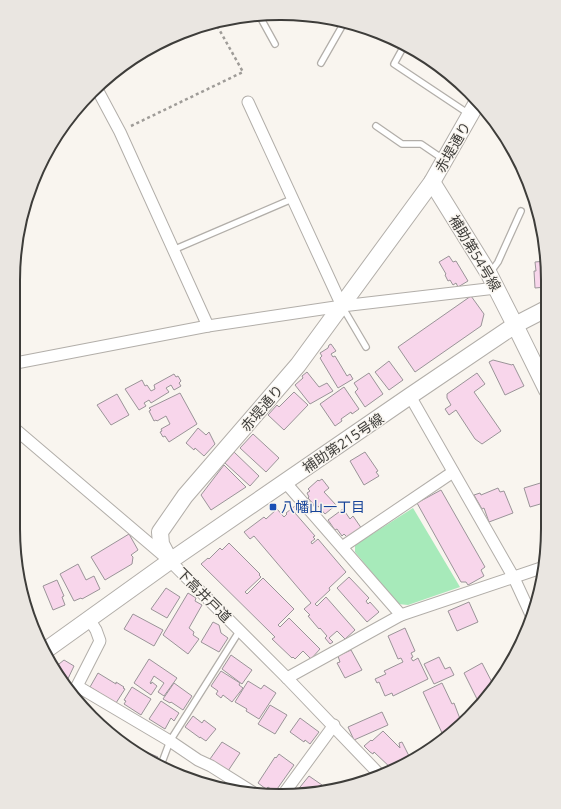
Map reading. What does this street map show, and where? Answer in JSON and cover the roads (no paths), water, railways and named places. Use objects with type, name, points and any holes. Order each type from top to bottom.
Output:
[{"type":"street","points":[[100,93],[120,132],[208,326]]},
{"type":"street","points":[[248,102],[342,306]]},
{"type":"street","name":"赤堤通り","points":[[170,561],[161,544],[160,532],[185,496],[298,365],[342,306],[432,182],[475,108]]},
{"type":"street","name":"補助第54号線","points":[[432,182],[493,281],[541,380]]},
{"type":"street","points":[[20,362],[208,326],[493,281]]},
{"type":"street","name":"補助第215号線","points":[[170,561],[515,325],[541,311]]},
{"type":"street","points":[[410,396],[514,578],[528,608]]},
{"type":"street","name":"下高井戸道","points":[[20,432],[170,561],[334,725],[376,771]]},
{"type":"street","points":[[342,547],[453,472]]},
{"type":"street","points":[[285,482],[401,614]]},
{"type":"street","points":[[49,648],[170,561]]},
{"type":"street","points":[[287,678],[401,614],[538,569]]},
{"type":"street","points":[[76,689],[100,642],[96,630],[89,619]]},
{"type":"street","points":[[78,692],[170,741],[198,760],[211,766],[242,786]]},
{"type":"street","points":[[287,789],[334,725]]},
{"type":"lane","points":[[262,21],[275,44]]},
{"type":"lane","points":[[321,63],[341,27]]},
{"type":"lane","points":[[402,50],[394,64],[475,108]]},
{"type":"lane","points":[[376,126],[402,144],[421,144],[445,160]]},
{"type":"lane","points":[[173,250],[292,199]]},
{"type":"lane","points":[[493,281],[498,262],[521,211]]},
{"type":"lane","points":[[342,306],[366,347]]},
{"type":"lane","points":[[163,761],[170,741],[240,630]]},
{"type":"place","name":"八幡山一丁目","points":[[273,507]]}]
